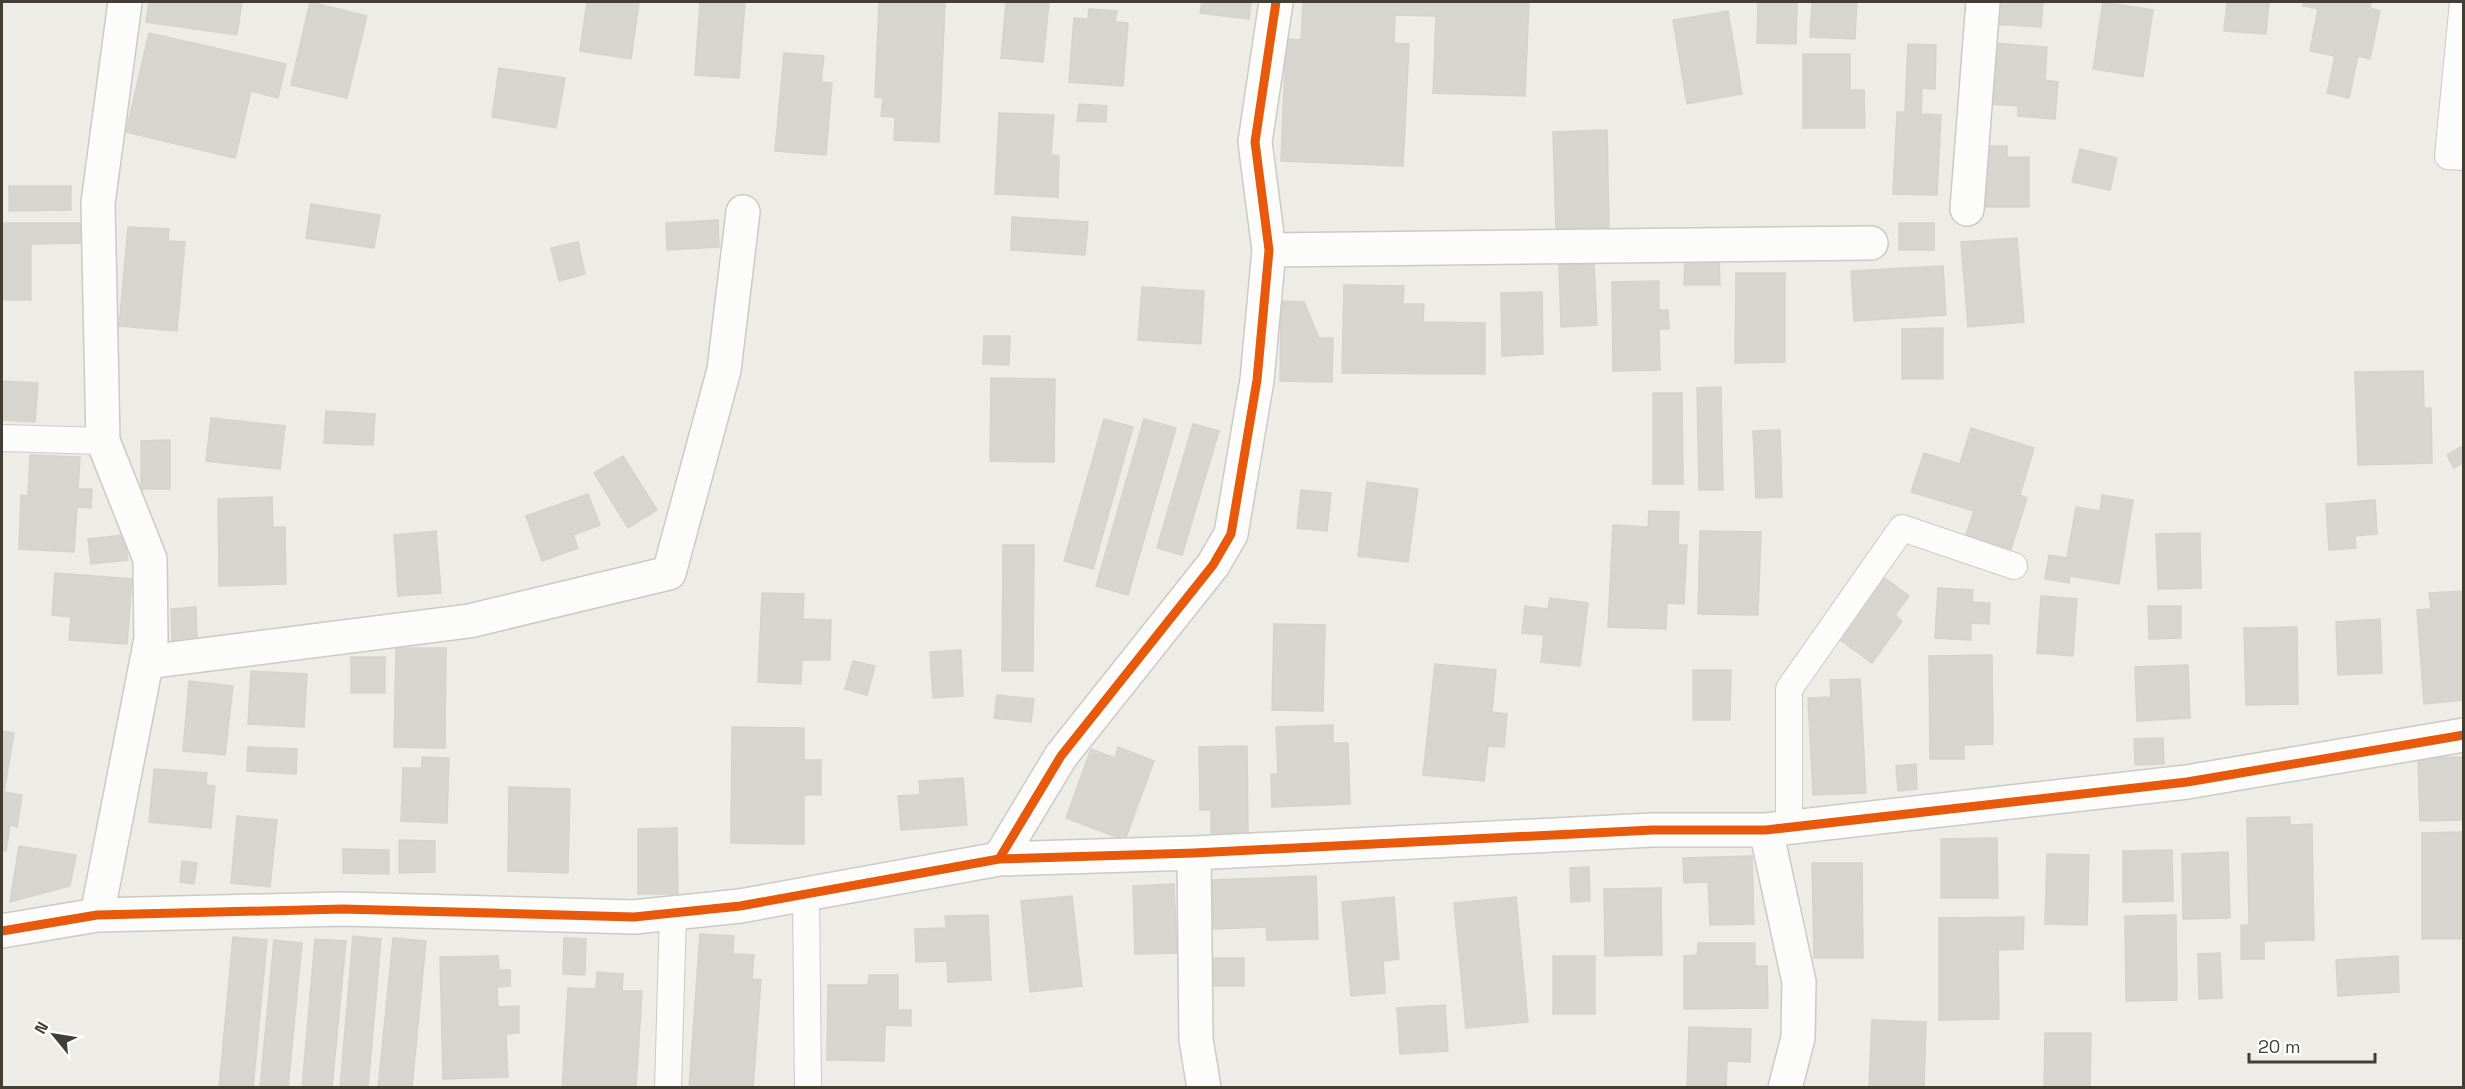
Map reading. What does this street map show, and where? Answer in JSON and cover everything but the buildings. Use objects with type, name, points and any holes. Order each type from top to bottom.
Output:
[{"type":"street","points":[[98,915],[151,639],[150,559],[103,441],[98,203],[125,2]]},
{"type":"street","points":[[999,859],[1061,756],[1213,565],[1231,534],[1257,380],[1269,250],[1256,142],[1276,2]]},
{"type":"street","points":[[1967,209],[1983,2]]},
{"type":"street","points":[[147,662],[469,621],[669,573],[724,370],[742,212]]},
{"type":"street","points":[[1269,250],[1871,243]]},
{"type":"street","points":[[2,931],[98,915],[343,909],[634,917],[740,906],[999,859],[1194,853],[1641,830],[1778,829],[2187,782],[2463,735]]},
{"type":"street","points":[[1778,829],[1799,982],[1798,1038],[1785,1088]]},
{"type":"street","points":[[1194,853],[1196,1039],[1204,1088]]},
{"type":"lane","points":[[2463,2],[2448,156],[2463,157]]},
{"type":"lane","points":[[2,438],[103,441]]},
{"type":"lane","points":[[1778,829],[1789,688],[1902,528],[2014,566]]},
{"type":"lane","points":[[806,894],[808,1088]]},
{"type":"lane","points":[[668,1088],[673,913]]},
{"type":"cycle path","points":[[999,859],[1061,756],[1213,565],[1231,534],[1257,380],[1269,250],[1255,142],[1276,2]]},
{"type":"cycle path","points":[[2,931],[97,915],[343,909],[634,917],[740,906],[999,859],[1194,853],[1652,830],[1766,830],[2187,782],[2464,735]]}]
